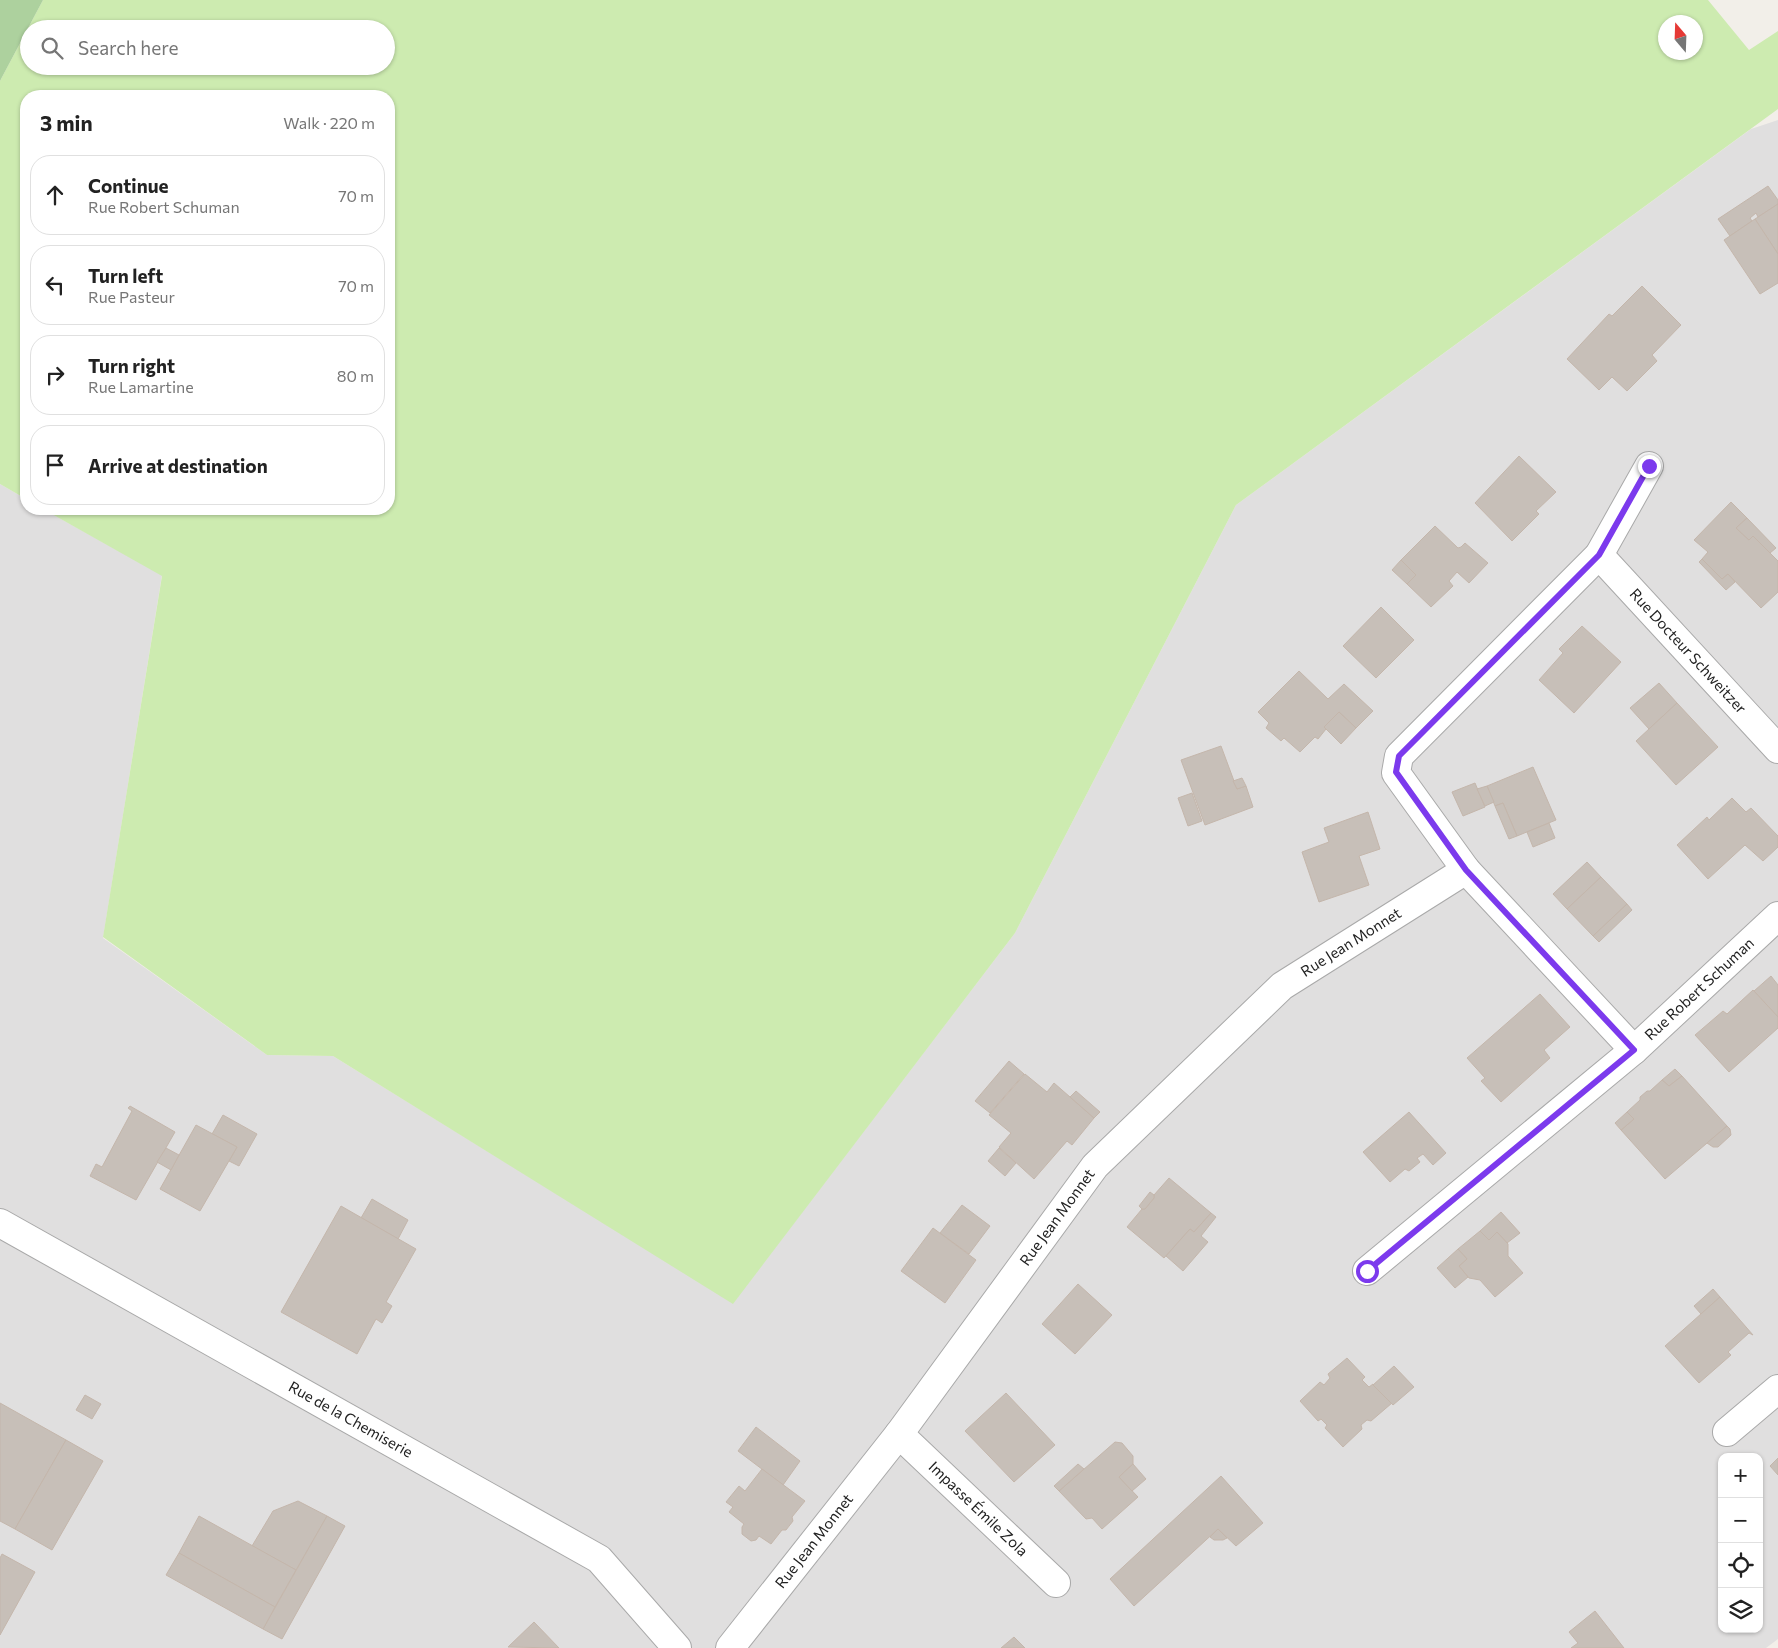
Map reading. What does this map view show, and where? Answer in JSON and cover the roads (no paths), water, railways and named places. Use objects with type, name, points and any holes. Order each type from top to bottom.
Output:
[{"type":"street","points":[[1634,1050],[1466,870],[1396,772],[1399,756],[1599,555],[1649,466]]},
{"type":"street","name":"Rue Docteur Schweitzer","points":[[1599,555],[1778,749]]},
{"type":"street","name":"Rue Jean Monnet","points":[[730,1648],[899,1434],[1095,1166],[1282,986],[1466,870]]},
{"type":"street","name":"Rue Robert Schuman","points":[[1367,1271],[1634,1050],[1778,916]]},
{"type":"street","name":"Rue de la Chemiserie","points":[[0,1223],[599,1559],[677,1648]]},
{"type":"street","points":[[1727,1432],[1778,1389]]},
{"type":"street","name":"Impasse Émile Zola","points":[[899,1434],[1056,1583]]}]
